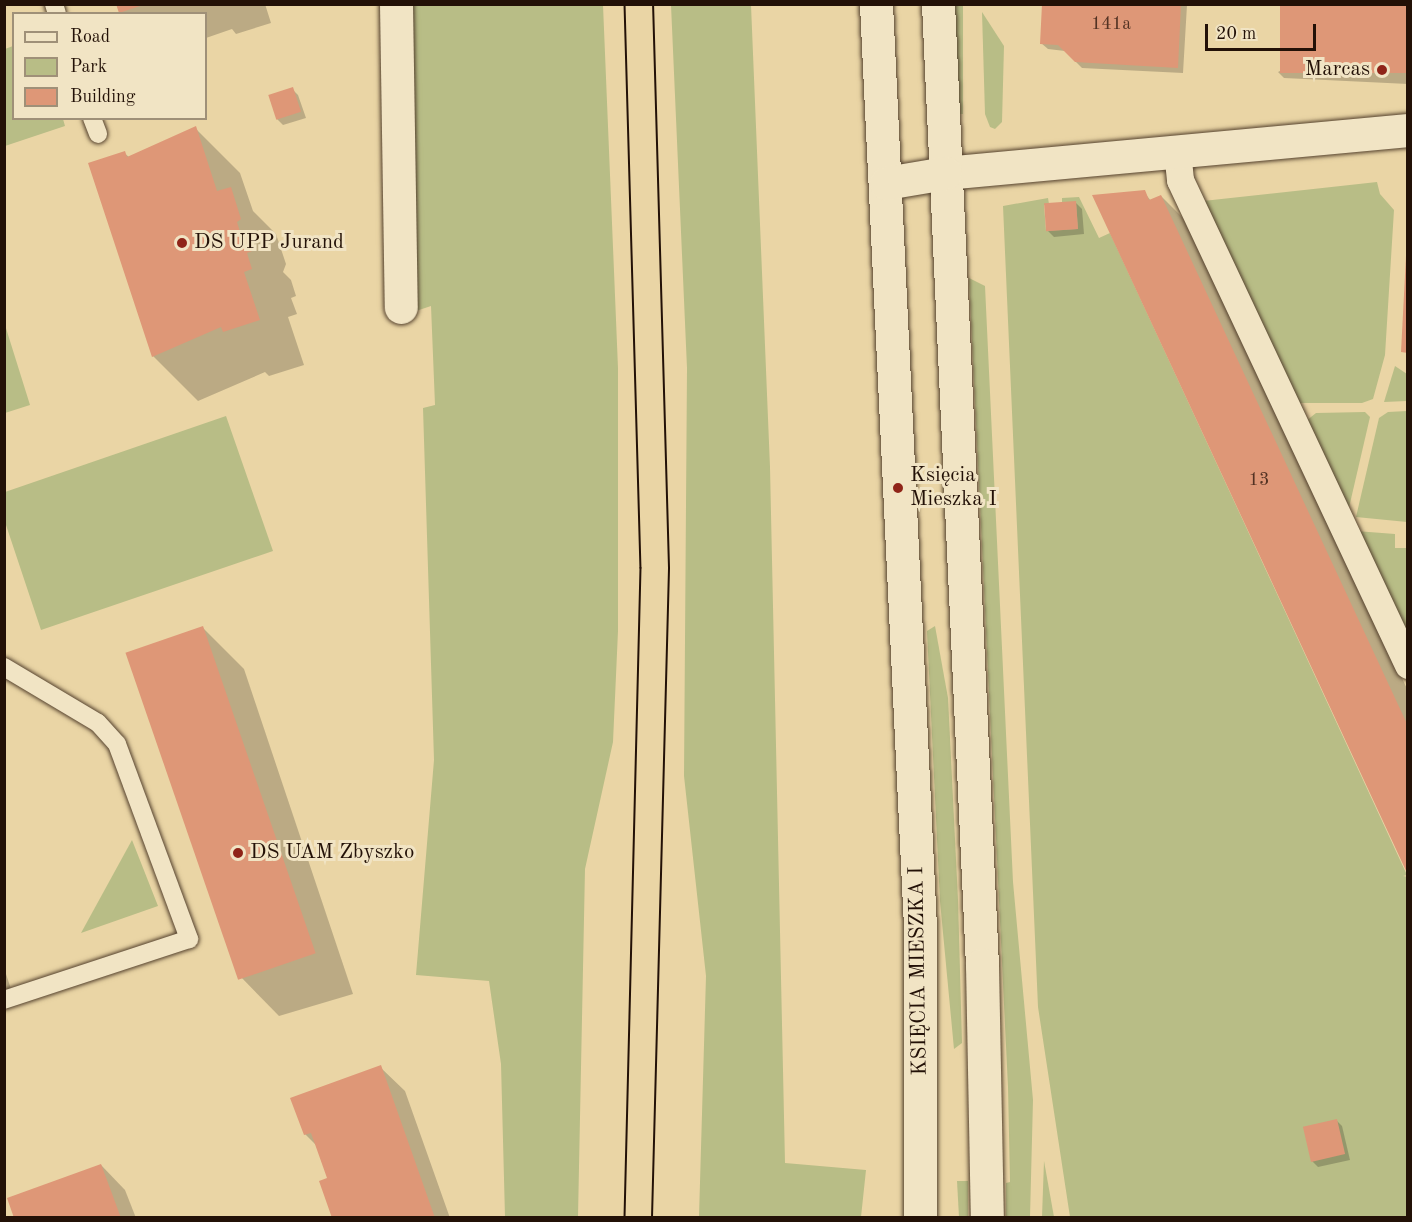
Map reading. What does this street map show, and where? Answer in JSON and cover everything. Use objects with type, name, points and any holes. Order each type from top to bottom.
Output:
[{"type":"street","points":[[396,4],[401,307]]},
{"type":"street","name":"KSIĘCIA MIESZKA I","points":[[876,4],[922,991],[920,1218]]},
{"type":"street","points":[[938,4],[982,965],[987,1218]]},
{"type":"street","points":[[886,183],[945,173],[1407,130]]},
{"type":"street","points":[[1177,151],[1180,180],[1407,665]]},
{"type":"lane","points":[[4,667],[98,723],[117,744],[189,939],[4,1000]]},
{"type":"green space","points":[[390,5],[603,5],[618,368],[618,631],[613,742],[585,869],[578,1217],[505,1217],[501,1064],[489,981],[416,975],[434,760],[423,408],[435,405],[431,306],[401,316]]},
{"type":"green space","points":[[671,5],[751,5],[770,467],[785,1163],[866,1170],[861,1217],[699,1217],[706,976],[684,776],[687,368]]},
{"type":"green space","points":[[953,5],[963,5],[963,114],[953,114]]},
{"type":"green space","points":[[982,12],[1004,46],[1002,122],[995,129],[990,127],[985,114]]},
{"type":"green space","points":[[12,46],[12,120],[63,120],[65,126],[5,146],[5,49]]},
{"type":"green space","points":[[1377,182],[1380,194],[1394,210],[1385,355],[1373,399],[1362,403],[1297,403],[1203,201]]},
{"type":"green space","points":[[1079,197],[1099,238],[1110,233],[1407,875],[1403,876],[1408,877],[1407,1217],[1070,1217],[1038,1007],[1003,206],[1048,198],[1049,204],[1044,205],[1046,231],[1078,229],[1076,202],[1062,203],[1062,198]]},
{"type":"green space","points":[[969,278],[985,286],[1013,882],[1033,1100],[1030,1217],[1006,1217],[1006,1183],[1010,1182],[1008,1087]]},
{"type":"green space","points":[[5,325],[30,405],[4,413]]},
{"type":"green space","points":[[1395,366],[1407,374],[1407,401],[1384,402]]},
{"type":"green space","points":[[1407,411],[1407,522],[1356,517],[1379,418],[1388,412]]},
{"type":"green space","points":[[1365,412],[1370,417],[1348,512],[1306,421],[1316,413]]},
{"type":"green space","points":[[226,416],[273,551],[41,630],[5,522],[5,492]]},
{"type":"green space","points":[[1356,531],[1395,534],[1395,548],[1407,548],[1407,641]]},
{"type":"green space","points":[[935,626],[948,698],[958,900],[962,1043],[954,1049],[940,901],[927,631]]},
{"type":"green space","points":[[132,840],[158,906],[81,933]]},
{"type":"green space","points":[[1044,1161],[1054,1217],[1042,1217]]},
{"type":"green space","points":[[957,1181],[968,1181],[968,1217],[959,1217]]},
{"type":"building","points":[[116,4],[143,4],[122,12],[119,12]]},
{"type":"building","points":[[1042,4],[1181,4],[1178,68],[1075,62],[1058,45],[1040,44]]},
{"type":"building","points":[[1280,4],[1408,4],[1408,73],[1280,73]]},
{"type":"building","points":[[293,87],[301,112],[276,120],[268,95]]},
{"type":"building","name":"DS UPP Jurand","points":[[196,126],[217,191],[231,187],[241,219],[237,222],[241,235],[246,233],[252,251],[247,253],[252,269],[244,272],[260,320],[223,332],[221,327],[152,357],[88,163],[125,151],[127,157]]},
{"type":"building","points":[[1145,190],[1149,200],[1161,195],[1408,726],[1408,875],[1092,195]]},
{"type":"building","points":[[1076,201],[1078,229],[1046,231],[1044,203]]},
{"type":"building","points":[[1406,256],[1408,256],[1408,353],[1401,352]]},
{"type":"building","name":"DS UAM Zbyszko","points":[[203,626],[316,953],[238,980],[125,653]]},
{"type":"building","points":[[381,1065],[435,1218],[332,1218],[319,1181],[327,1178],[311,1133],[304,1135],[290,1098]]},
{"type":"building","points":[[1337,1119],[1345,1154],[1311,1162],[1303,1127]]},
{"type":"building","points":[[101,1164],[121,1218],[14,1218],[7,1198]]},
{"type":"tram line","points":[[625,4],[641,568],[625,1218]]},
{"type":"tram line","points":[[652,1218],[669,568],[653,4]]},
{"type":"place","name":"Marcas","points":[[1382,70]]},
{"type":"place","name":"DS UPP Jurand","points":[[182,243]]},
{"type":"place","name":"Księcia Mieszka I","points":[[898,488]]},
{"type":"place","name":"DS UAM Zbyszko","points":[[238,853]]}]
